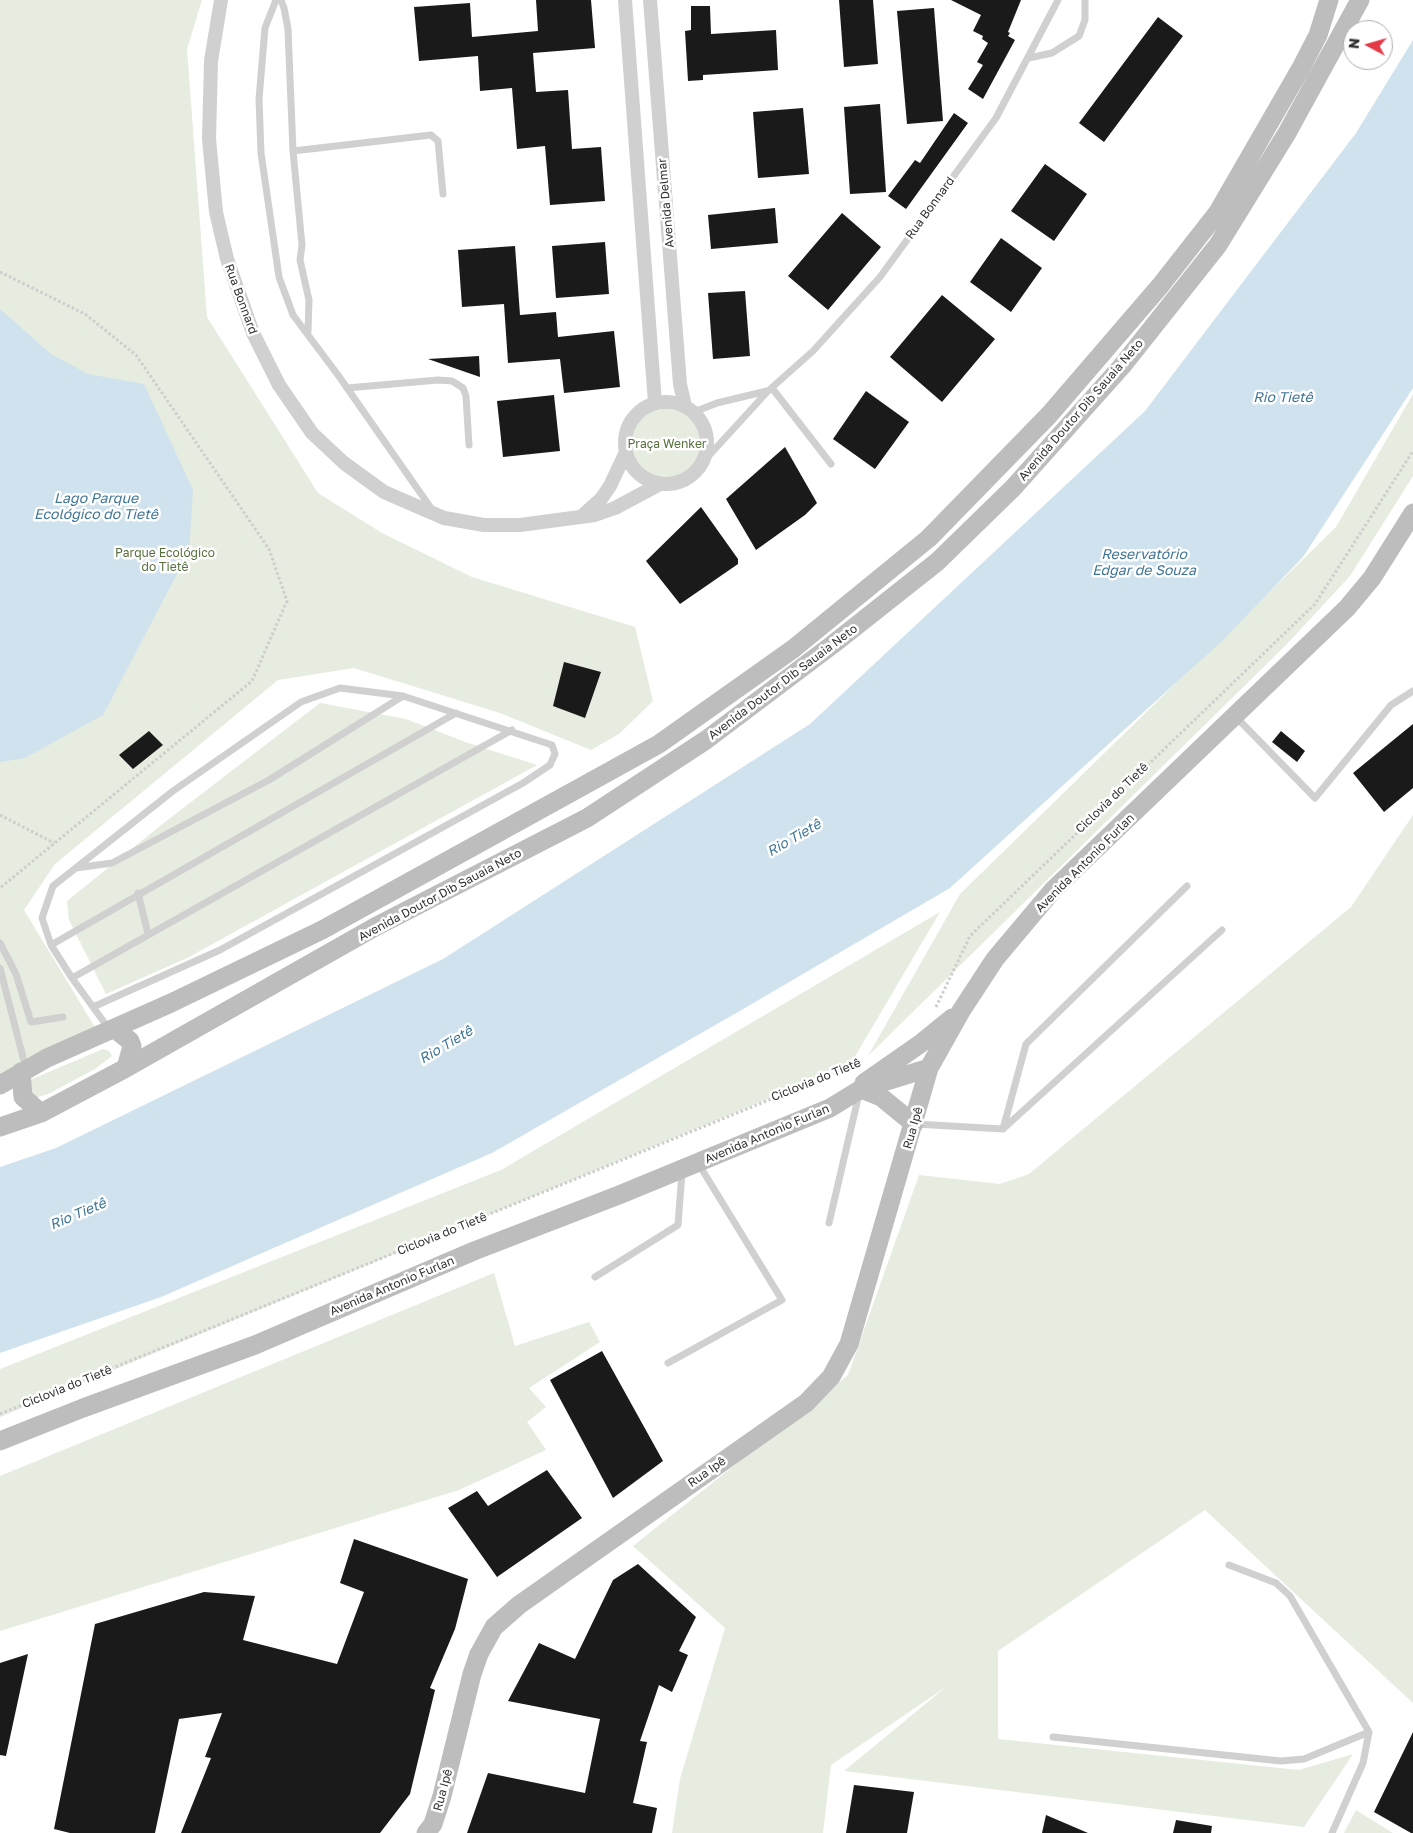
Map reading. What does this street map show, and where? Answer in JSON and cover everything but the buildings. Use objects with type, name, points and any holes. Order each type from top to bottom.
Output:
[{"type":"main road","name":"Avenida Doutor Dib Sauaia Neto","points":[[0,1085],[23,1071],[322,930],[659,744],[793,649],[930,538],[1049,416],[1160,286],[1218,212],[1305,60],[1318,35],[1329,0]]},
{"type":"main road","name":"Avenida Doutor Dib Sauaia Neto","points":[[0,1127],[41,1113],[126,1068],[376,927],[587,818],[640,785],[769,694],[937,562],[1013,488],[1122,366],[1218,245],[1287,133],[1360,0]]},
{"type":"main road","name":"Avenida Antonio Furlan","points":[[0,1441],[83,1408],[255,1345],[474,1251],[690,1166],[830,1108],[861,1089],[929,1068],[961,1011],[995,959],[1053,890],[1347,608],[1372,578],[1413,513]]},
{"type":"main road","points":[[830,1108],[920,1044],[961,1011]]},
{"type":"main road","points":[[112,1030],[130,1040],[132,1046],[126,1068]]},
{"type":"main road","name":"Rua Ipê","points":[[426,1833],[433,1824],[442,1796],[472,1674],[479,1654],[494,1627],[519,1604],[806,1402],[832,1377],[850,1344],[929,1068]]},
{"type":"main road","points":[[23,1071],[23,1097],[41,1113]]},
{"type":"main road","points":[[861,1089],[881,1097],[914,1124]]},
{"type":"street","name":"Rua Bonnard","points":[[222,0],[211,61],[209,139],[216,212],[227,259],[249,323],[279,385],[312,433],[344,463],[384,492],[437,515],[484,525],[520,525],[580,518],[615,508],[660,484]]},
{"type":"street","name":"Avenida Delmar","points":[[624,0],[655,403]]},
{"type":"street","name":"Avenida Delmar","points":[[650,0],[679,374],[690,409]]},
{"type":"street","points":[[676,402],[690,409],[702,422],[707,435],[708,448],[704,461],[696,472],[686,480],[674,484],[660,484],[648,481],[638,474],[630,464],[626,452],[625,440],[631,422],[644,408],[655,403],[676,402]]},
{"type":"street","points":[[580,518],[601,498],[610,486],[626,452]]},
{"type":"lane","points":[[276,0],[265,28],[259,99],[261,152],[280,277],[293,315],[308,332],[437,515]]},
{"type":"lane","points":[[281,0],[288,29],[293,151],[302,245],[300,260],[309,300],[308,332]]},
{"type":"lane","name":"Rua Bonnard","points":[[704,461],[770,390],[813,351],[880,277],[996,118],[1058,0]]},
{"type":"lane","points":[[1029,58],[1052,53],[1079,36],[1085,20],[1085,0]]},
{"type":"lane","points":[[293,151],[431,135],[438,141],[443,194]]},
{"type":"lane","points":[[347,388],[438,380],[452,381],[463,388],[466,396],[469,445]]},
{"type":"lane","points":[[770,390],[830,464]]},
{"type":"lane","name":"Rua Bonnard","points":[[690,409],[770,390]]},
{"type":"lane","points":[[93,1007],[220,950],[523,783],[550,765],[555,754],[552,745],[512,730],[403,696],[340,688],[301,702],[173,791],[53,886],[46,900],[42,918],[51,945],[72,978],[93,1007],[112,1030]]},
{"type":"lane","points":[[1235,716],[1315,798],[1391,705],[1413,691]]},
{"type":"lane","points":[[76,868],[112,863],[269,780],[403,696]]},
{"type":"lane","points":[[51,945],[456,713]]},
{"type":"lane","points":[[72,978],[512,730]]},
{"type":"lane","points":[[1003,1129],[1026,1044],[1188,886]]},
{"type":"lane","points":[[138,894],[148,934]]},
{"type":"lane","points":[[914,1124],[1003,1129],[1222,930]]},
{"type":"lane","points":[[0,943],[16,974],[31,1022],[63,1017]]},
{"type":"lane","points":[[0,968],[23,1071]]},
{"type":"lane","points":[[829,1223],[861,1089]]},
{"type":"lane","points":[[596,1277],[678,1225],[690,1166]]},
{"type":"lane","points":[[668,1363],[782,1300],[690,1166]]},
{"type":"lane","points":[[1229,1565],[1276,1583],[1290,1596],[1369,1732],[1364,1764],[1332,1833]]},
{"type":"lane","points":[[1053,1737],[1281,1761],[1304,1759],[1369,1732]]},
{"type":"path","points":[[0,272],[85,314],[136,355],[270,549],[287,602],[252,680],[0,888]]},
{"type":"path","name":"Ciclovia do Tietê","points":[[932,1011],[938,1004],[970,936],[1315,604],[1413,451]]},
{"type":"path","points":[[0,816],[54,843]]},
{"type":"path","name":"Ciclovia do Tietê","points":[[0,1414],[865,1060]]},
{"type":"green space","name":"Parque Ecológico do Tietê","points":[[0,0],[202,0],[187,49],[207,317],[318,493],[382,533],[472,577],[635,627],[653,701],[619,734],[591,750],[500,713],[354,668],[278,680],[55,864],[24,910],[96,1029],[0,1077]]},
{"type":"green space","points":[[1413,394],[1413,476],[1350,576],[1287,644],[868,1056],[960,894],[1336,527]]},
{"type":"green space","name":"Praça Wenker","points":[[666,409],[679,412],[691,419],[698,431],[701,444],[698,457],[691,469],[679,476],[666,479],[653,476],[641,469],[634,457],[631,444],[634,431],[641,419],[653,412]]},
{"type":"green space","points":[[320,703],[406,719],[468,743],[537,765],[189,957],[106,994],[69,920],[67,901],[165,822]]},
{"type":"green space","points":[[1413,815],[1413,1703],[1205,1510],[998,1651],[998,1739],[1299,1770],[1353,1754],[1304,1827],[844,1771],[946,1687],[831,1765],[823,1833],[672,1833],[680,1779],[725,1628],[633,1546],[848,1375],[919,1175],[1000,1184],[1029,1174],[1351,907]]},
{"type":"green space","points":[[940,912],[850,1065],[0,1417],[0,1369],[501,1170]]},
{"type":"green space","points":[[103,1049],[109,1051],[112,1056],[95,1069],[50,1093],[33,1099],[30,1080]]},
{"type":"green space","points":[[494,1273],[515,1346],[589,1322],[600,1342],[529,1388],[546,1407],[527,1422],[546,1450],[459,1490],[0,1631],[0,1476]]},
{"type":"green space","points":[[1356,1810],[1393,1833],[1344,1833]]},
{"type":"water","name":"Reservatório Edgar de Souza","points":[[1413,40],[1413,388],[1303,557],[1222,641],[950,888],[738,1012],[492,1153],[161,1297],[0,1353],[0,1167],[56,1148],[443,959],[810,724],[1145,411],[1356,133]]},
{"type":"water","name":"Lago Parque Ecológico do Tietê","points":[[0,309],[51,354],[88,374],[144,384],[193,490],[189,551],[103,715],[25,758],[0,762]]},
{"type":"water label","name":"Rio Tietê","points":[[1283,398]]},
{"type":"water label","name":"Rio Tietê","points":[[794,838]]},
{"type":"water label","name":"Rio Tietê","points":[[446,1045]]},
{"type":"water label","name":"Rio Tietê","points":[[78,1214]]}]
